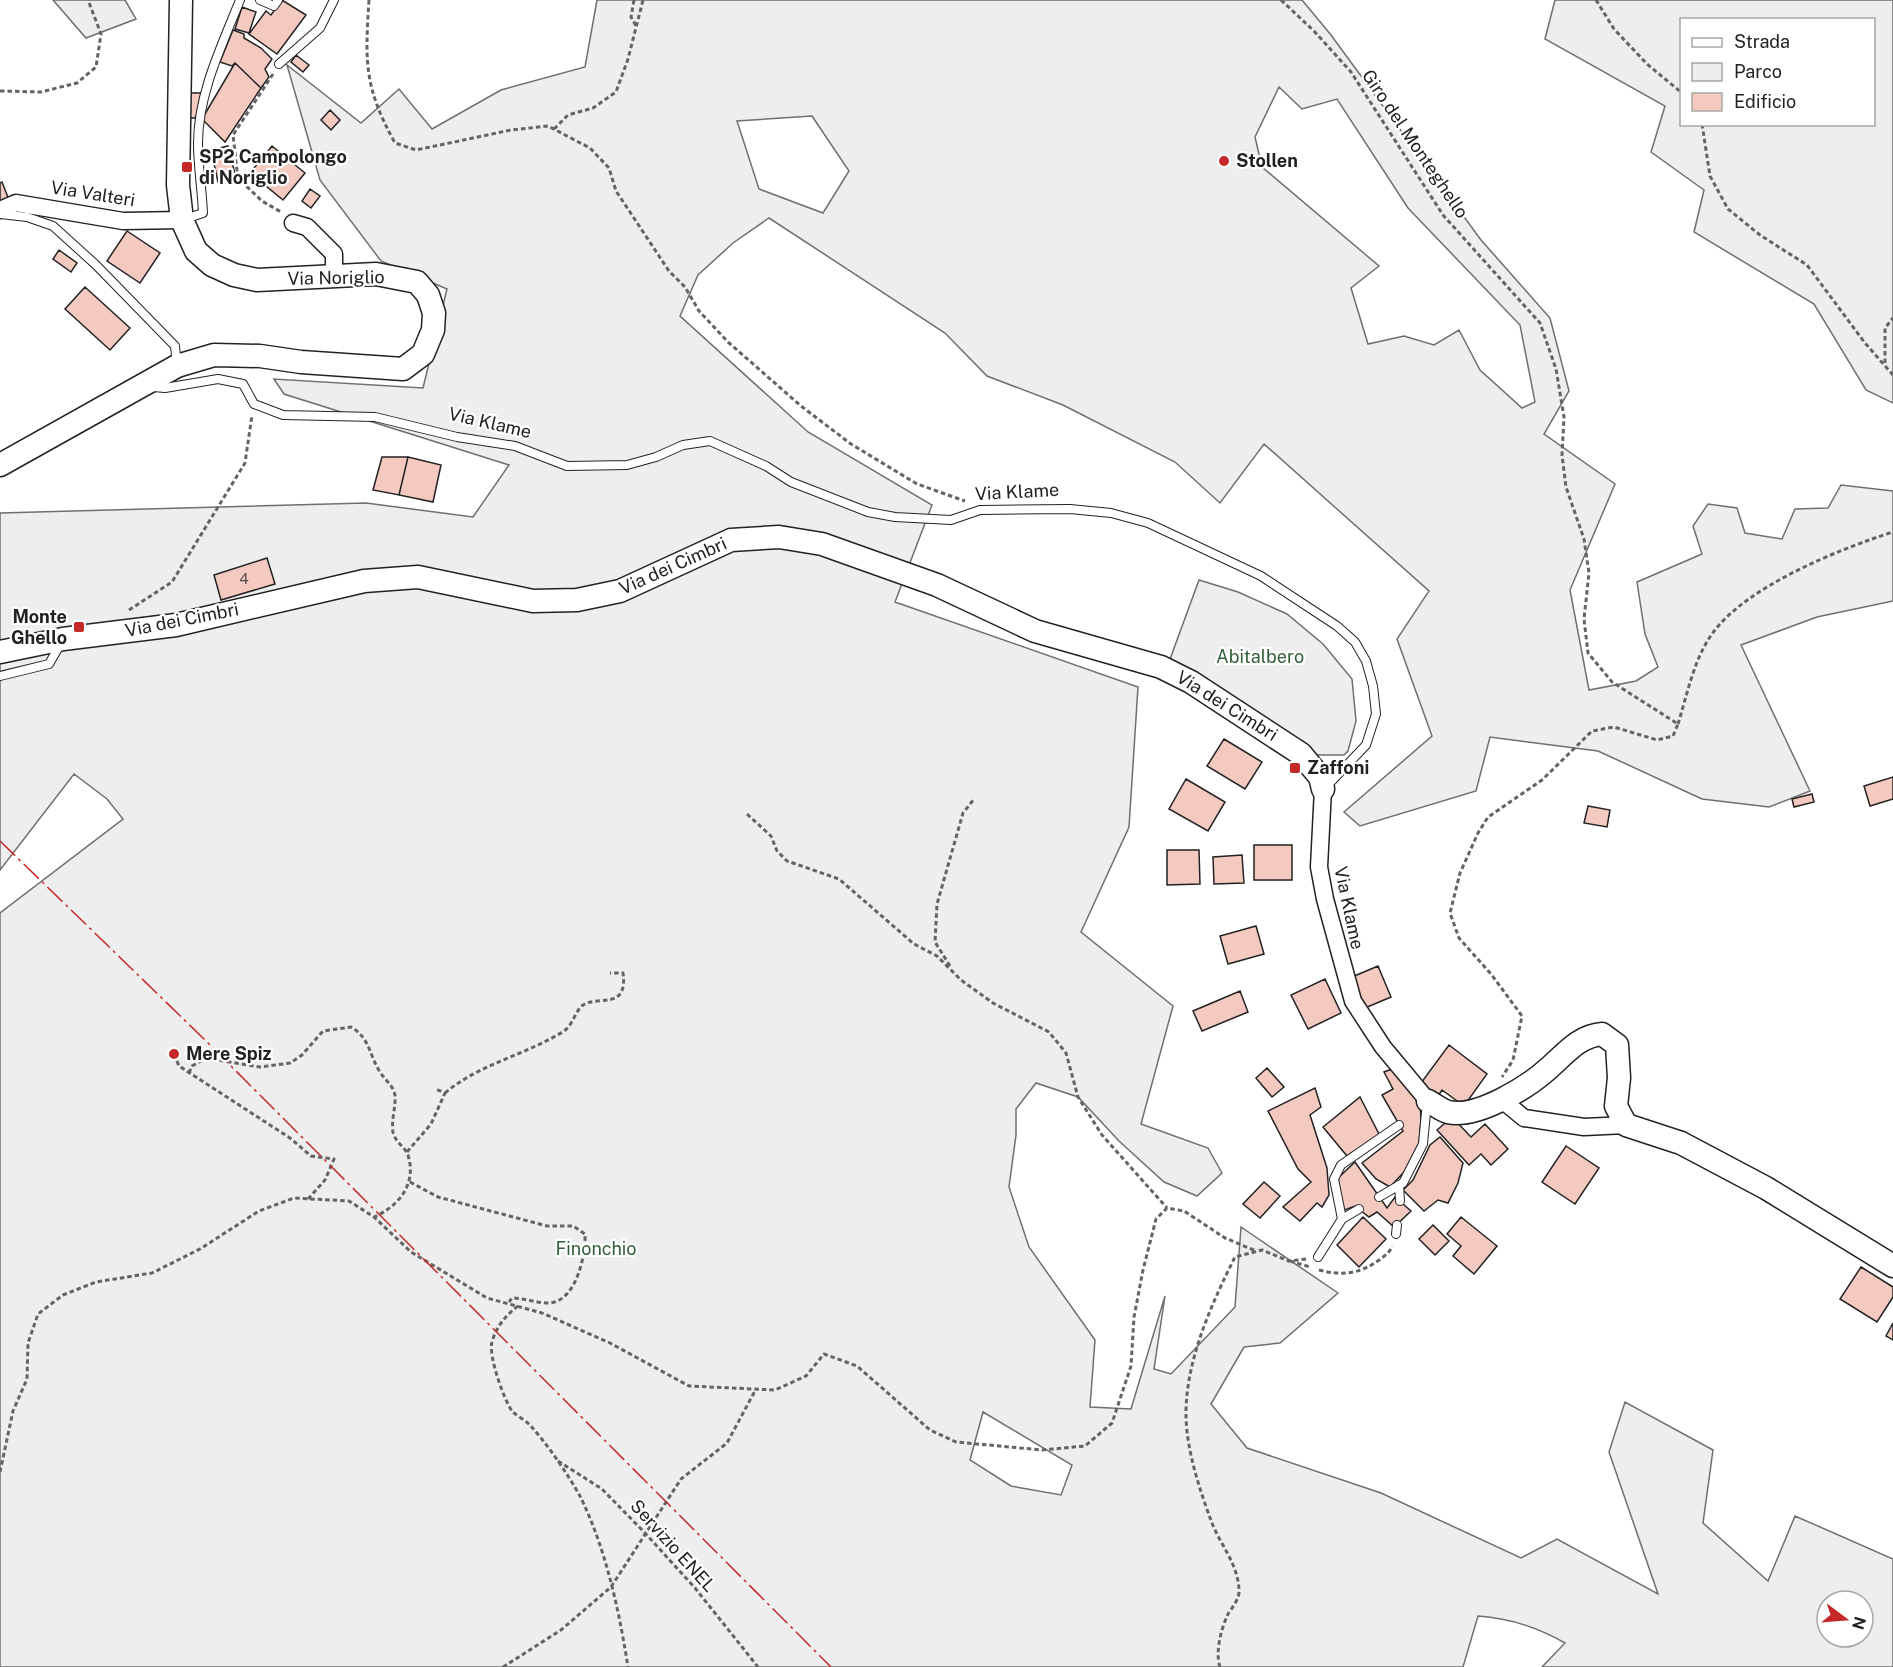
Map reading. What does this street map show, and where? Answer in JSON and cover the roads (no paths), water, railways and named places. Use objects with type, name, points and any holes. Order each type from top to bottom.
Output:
[{"type":"street","name":"Via Noriglio","points":[[0,465],[177,366],[214,355],[225,355],[403,369],[423,354],[433,330],[434,313],[428,295],[417,282],[376,274],[257,280],[234,275],[212,265],[196,251],[182,220],[178,185],[182,0]]},
{"type":"street","name":"Via Valteri","points":[[0,212],[16,203],[123,221],[182,220]]},
{"type":"street","points":[[293,223],[307,227],[334,254],[334,277]]},
{"type":"street","name":"Via dei Cimbri","points":[[0,652],[63,639],[177,625],[364,580],[418,577],[532,601],[577,600],[620,591],[731,540],[779,537],[822,544],[937,585],[1035,631],[1161,667],[1191,682],[1301,754],[1320,777],[1323,789]]},
{"type":"street","name":"Via Klame","points":[[1323,789],[1319,867],[1325,899],[1353,1001],[1424,1103]]},
{"type":"street","points":[[1424,1103],[1449,1112],[1481,1108],[1501,1090],[1539,1078],[1586,1036],[1602,1034],[1617,1045],[1619,1078],[1616,1106],[1626,1125]]},
{"type":"street","points":[[1501,1090],[1524,1118],[1584,1127],[1626,1125],[1681,1143],[1776,1194],[1893,1266]]},
{"type":"lane","points":[[182,220],[203,213],[198,143],[201,114],[212,72],[240,0]]},
{"type":"lane","points":[[260,0],[274,6],[278,0]]},
{"type":"lane","points":[[279,64],[321,28],[334,0]]},
{"type":"lane","points":[[0,212],[27,217],[53,226],[96,265],[148,321],[175,346],[177,366]]},
{"type":"lane","name":"Via Klame","points":[[144,386],[165,388],[218,379],[243,384],[254,404],[283,415],[375,417],[457,437],[515,446],[567,466],[627,465],[683,445],[710,441],[766,466],[791,482],[868,512],[922,520],[951,520],[980,510],[1070,509],[1111,513],[1148,524],[1252,571],[1337,626],[1355,642],[1366,661],[1373,686],[1376,714],[1366,744],[1323,789]]},
{"type":"lane","points":[[0,676],[49,664],[63,639]]},
{"type":"lane","points":[[1379,1197],[1403,1183],[1423,1144],[1424,1103]]},
{"type":"lane","points":[[1342,1219],[1336,1201],[1334,1179],[1341,1165],[1399,1125]]},
{"type":"lane","points":[[1399,1185],[1400,1201]]},
{"type":"lane","points":[[1318,1257],[1342,1219],[1359,1209]]},
{"type":"place","name":"Stollen","points":[[1224,161]]},
{"type":"place","name":"SP2 Campolongo di Noriglio","points":[[187,167]]},
{"type":"place","name":"Monte Ghello","points":[[79,627]]},
{"type":"place","name":"Zaffoni","points":[[1295,768]]},
{"type":"place","name":"Mere Spiz","points":[[174,1054]]},
{"type":"park label","name":"Abitalbero","points":[[1260,657]]},
{"type":"park label","name":"Finonchio","points":[[596,1249]]}]
